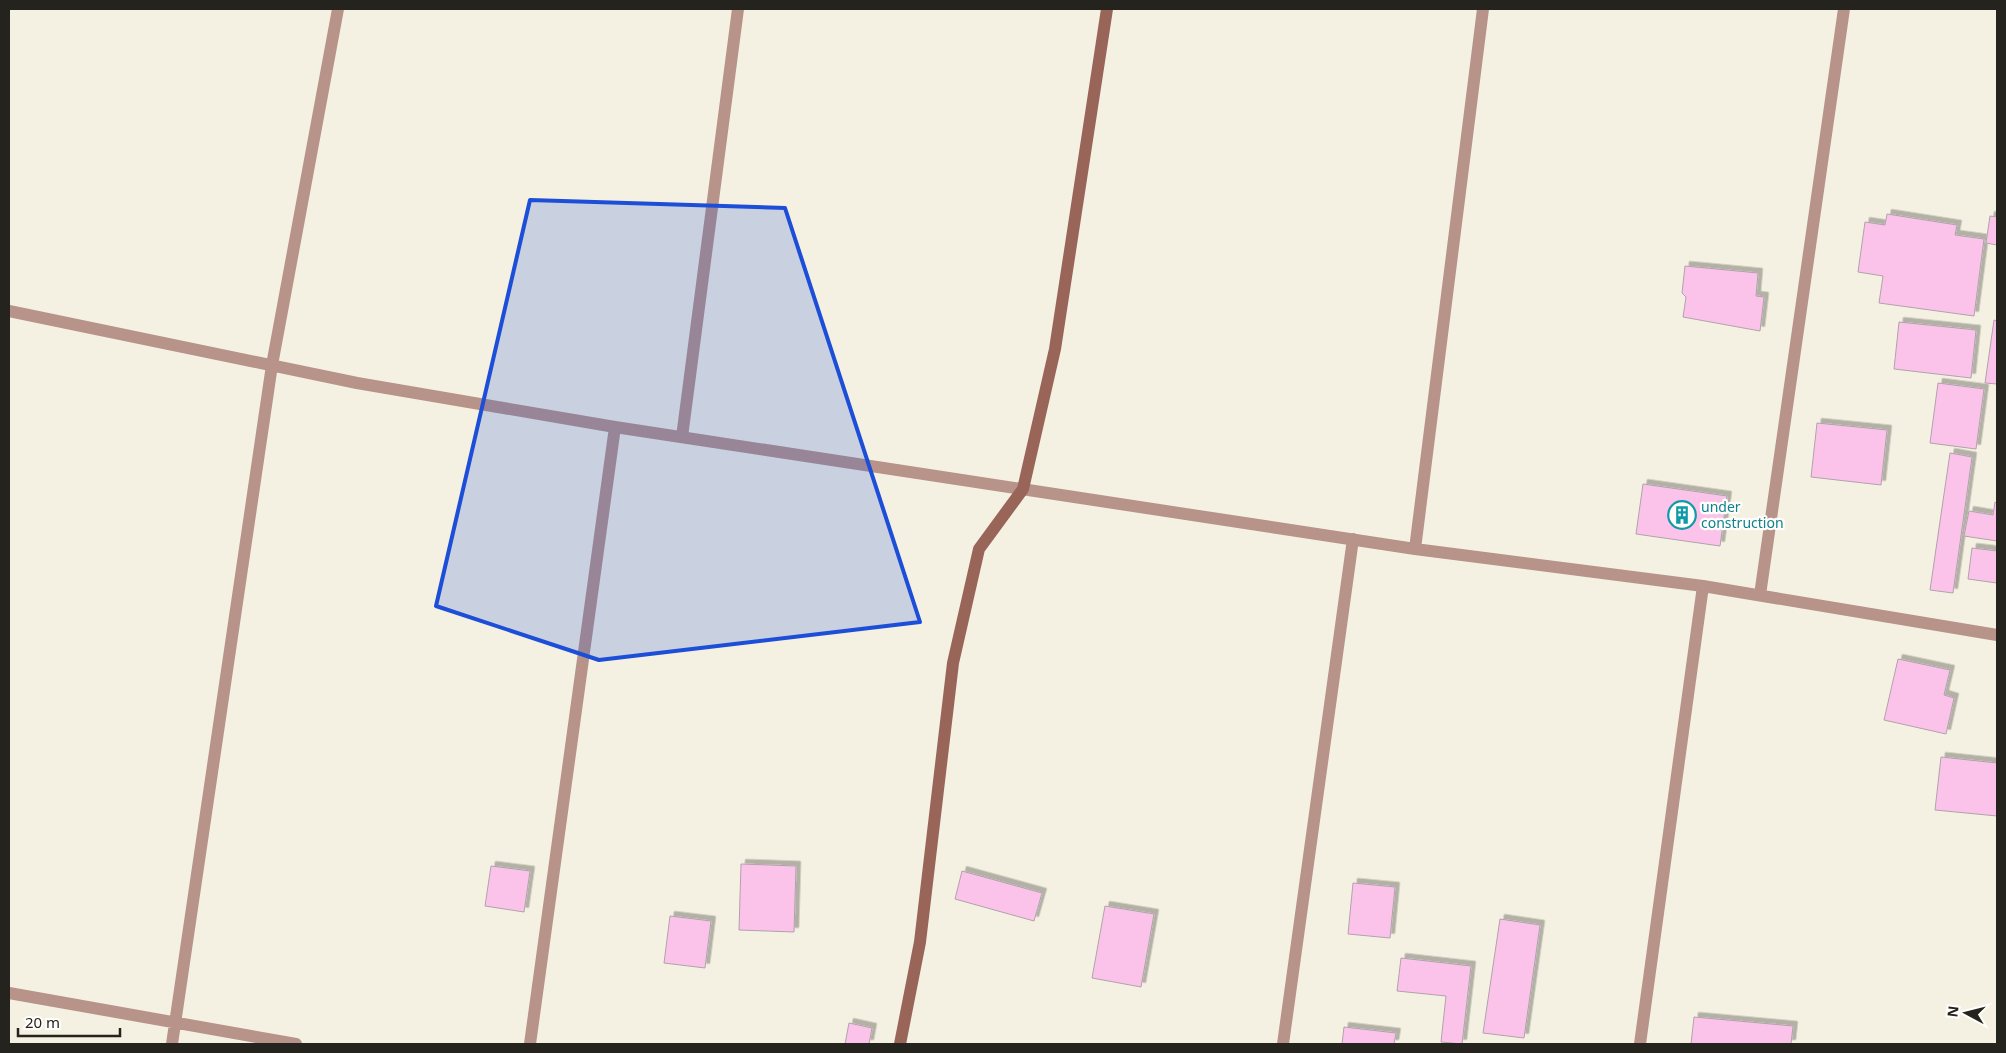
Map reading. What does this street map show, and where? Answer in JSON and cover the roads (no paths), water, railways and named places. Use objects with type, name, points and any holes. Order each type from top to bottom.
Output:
[{"type":"street","points":[[172,1044],[272,365],[338,9]]},
{"type":"street","points":[[682,437],[738,9]]},
{"type":"street","points":[[900,1044],[920,942],[953,663],[979,548],[1023,489],[1054,349],[1108,9]]},
{"type":"street","points":[[1415,549],[1483,9]]},
{"type":"street","points":[[1760,595],[1844,9]]},
{"type":"street","points":[[9,311],[356,384],[615,427],[1415,549],[1703,586],[1997,635]]},
{"type":"street","points":[[530,1044],[615,427]]},
{"type":"street","points":[[1283,1044],[1353,539]]},
{"type":"street","points":[[1640,1044],[1703,586]]},
{"type":"street","points":[[9,994],[296,1044]]},
{"type":"place","name":"under construction","points":[[1682,515]]}]
